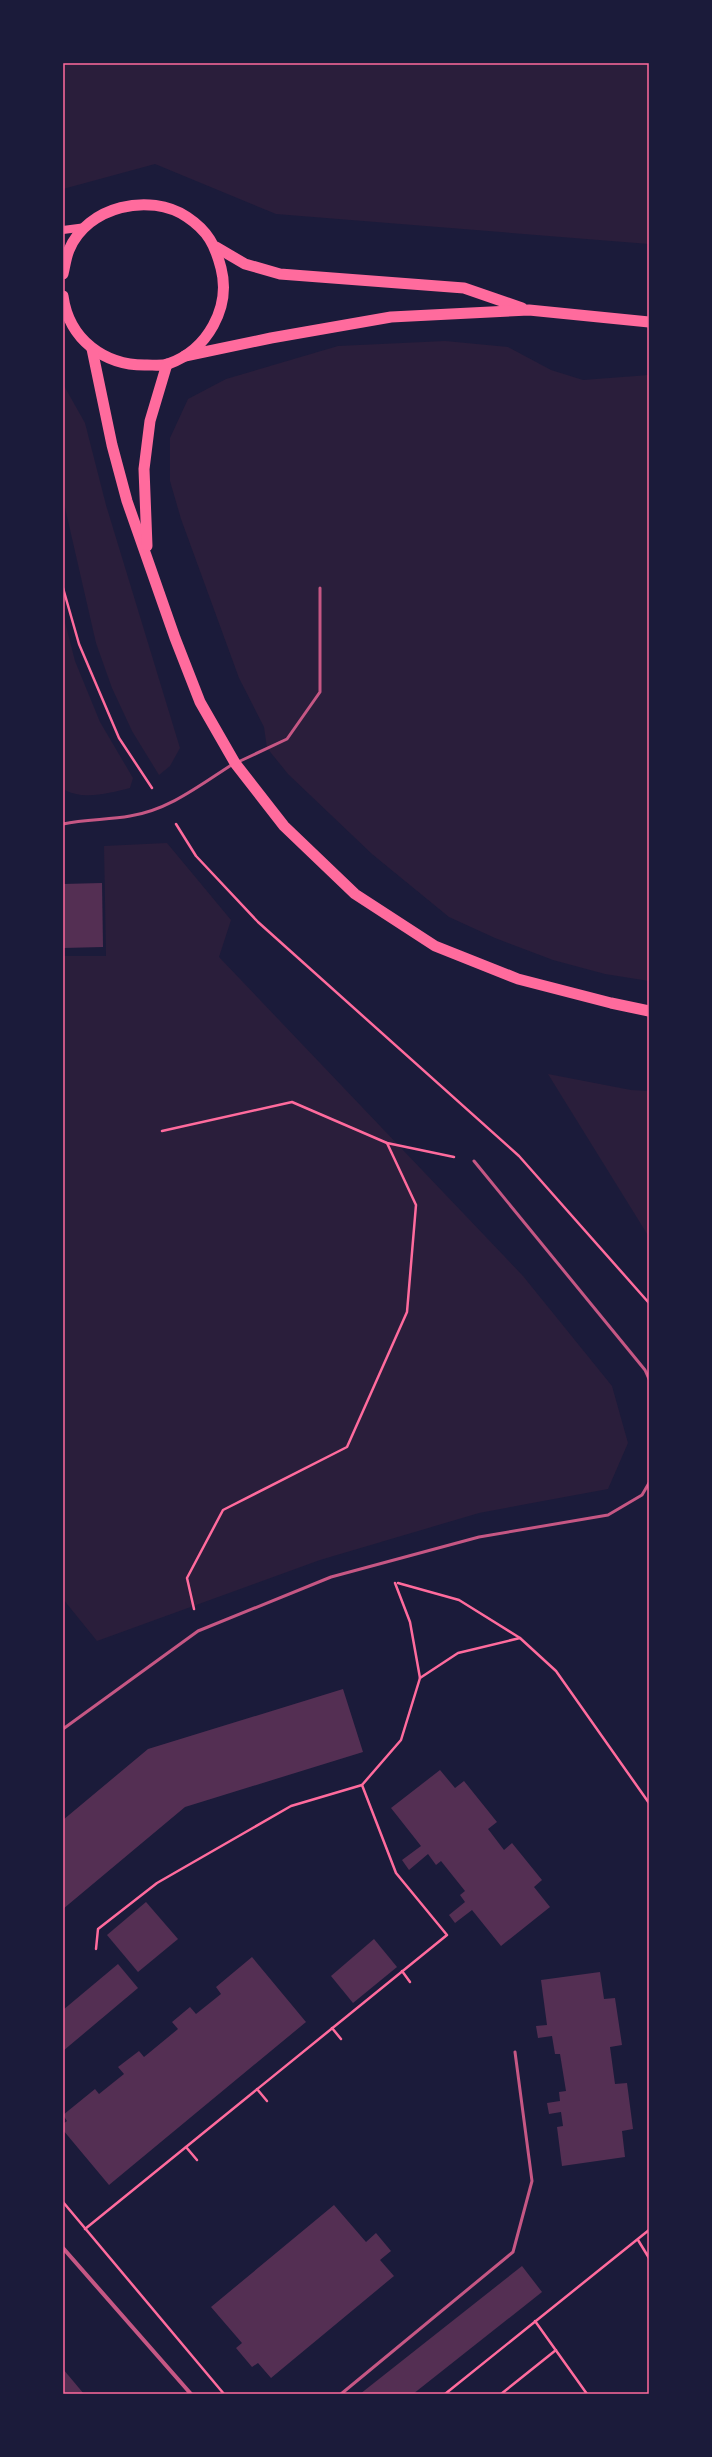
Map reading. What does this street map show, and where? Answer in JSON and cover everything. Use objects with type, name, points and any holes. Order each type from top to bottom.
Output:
[{"type":"highway","points":[[63,274],[69,250],[86,227],[118,207],[151,203],[179,211],[198,224],[216,247],[245,264],[280,274],[464,288],[529,310]]},
{"type":"highway","points":[[185,356],[206,337],[220,313],[225,284],[216,247]]},
{"type":"highway","points":[[63,296],[65,310],[73,328],[92,349],[127,366],[167,364],[185,356],[271,338],[391,317],[529,310],[649,322]]},
{"type":"highway","points":[[92,349],[112,445],[127,501],[175,638],[200,702],[235,763],[284,826],[355,894],[436,946],[518,979],[611,1003],[649,1010]]},
{"type":"highway","points":[[147,556],[144,469],[150,421],[167,364]]},
{"type":"highway","points":[[611,1003],[649,1003]]},
{"type":"main road","points":[[63,230],[86,227]]},
{"type":"main road","points":[[63,320],[73,328]]},
{"type":"street","points":[[63,2248],[191,2394]]},
{"type":"lane","points":[[63,824],[76,821],[130,816],[165,807],[235,763],[287,739],[320,692],[320,588]]},
{"type":"lane","points":[[474,1161],[645,1370],[649,1379]]},
{"type":"lane","points":[[63,1729],[198,1631],[331,1577],[479,1537],[608,1515],[642,1495],[649,1483]]},
{"type":"lane","points":[[341,2394],[513,2252],[532,2181],[515,2052]]},
{"type":"path","points":[[63,588],[79,644],[119,738],[196,856],[258,922],[519,1156],[649,1303]]},
{"type":"path","points":[[162,1131],[292,1102],[387,1143],[474,1161]]},
{"type":"path","points":[[198,1631],[187,1578],[224,1510],[347,1447],[407,1312],[416,1206],[387,1143]]},
{"type":"path","points":[[388,1582],[459,1600],[520,1638],[556,1671],[649,1804]]},
{"type":"path","points":[[96,1949],[98,1929],[157,1883],[291,1806],[362,1785],[401,1740],[420,1678],[410,1622],[395,1583]]},
{"type":"path","points":[[420,1678],[458,1653],[520,1638]]},
{"type":"path","points":[[85,2229],[447,1934],[396,1873],[362,1785]]},
{"type":"path","points":[[402,1972],[410,1982]]},
{"type":"path","points":[[332,2028],[341,2039]]},
{"type":"path","points":[[257,2089],[267,2101]]},
{"type":"path","points":[[186,2147],[197,2160]]},
{"type":"path","points":[[63,2202],[224,2394]]},
{"type":"path","points":[[445,2394],[649,2230]]},
{"type":"path","points":[[638,2240],[649,2258]]},
{"type":"path","points":[[535,2321],[587,2394]]},
{"type":"path","points":[[501,2394],[556,2350]]},
{"type":"shaded area","points":[[63,63],[649,63],[649,244],[276,214],[155,164],[63,189]]},
{"type":"shaded area","points":[[445,341],[508,347],[551,370],[583,380],[649,375],[649,981],[605,974],[553,960],[495,938],[449,917],[372,854],[288,774],[267,748],[264,727],[239,678],[181,519],[170,481],[170,438],[188,399],[226,379],[338,346]]},
{"type":"shaded area","points":[[63,384],[85,423],[106,505],[180,748],[170,766],[159,775],[132,731],[112,688],[96,643],[63,499]]},
{"type":"shaded area","points":[[63,614],[75,661],[100,722],[133,778],[130,788],[96,795],[79,795],[63,789]]},
{"type":"shaded area","points":[[167,843],[231,920],[219,957],[523,1276],[612,1386],[628,1443],[608,1489],[479,1513],[320,1560],[97,1641],[63,1599],[63,956],[106,956],[104,846]]},
{"type":"shaded area","points":[[548,1074],[631,1090],[649,1091],[649,1237]]},
{"type":"building","points":[[102,883],[103,947],[63,948],[63,884]]},
{"type":"building","points":[[343,1689],[363,1752],[185,1807],[63,1909],[63,1820],[148,1749]]},
{"type":"building","points":[[440,1770],[455,1788],[464,1781],[497,1822],[488,1829],[504,1850],[512,1843],[542,1880],[534,1887],[550,1907],[501,1946],[472,1910],[455,1923],[449,1915],[465,1902],[460,1895],[465,1891],[441,1861],[436,1865],[428,1854],[409,1870],[402,1860],[421,1846],[391,1808]]},
{"type":"building","points":[[146,1902],[178,1939],[138,1972],[107,1935]]},
{"type":"building","points":[[374,1939],[397,1967],[353,2003],[331,1976]]},
{"type":"building","points":[[252,1957],[306,2022],[109,2185],[63,2130],[63,2124],[67,2121],[63,2115],[95,2089],[99,2094],[124,2074],[118,2067],[139,2051],[144,2057],[178,2029],[172,2022],[190,2007],[196,2014],[221,1994],[216,1987]]},
{"type":"building","points":[[118,1964],[138,1988],[63,2051],[63,2010]]},
{"type":"building","points":[[600,1972],[604,1999],[615,1998],[622,2045],[610,2047],[615,2084],[627,2083],[633,2129],[622,2131],[625,2157],[562,2166],[557,2127],[563,2126],[561,2112],[549,2114],[547,2103],[560,2101],[559,2092],[566,2091],[560,2054],[555,2054],[552,2036],[538,2038],[536,2026],[547,2025],[541,1980]]},
{"type":"building","points":[[334,2205],[366,2242],[376,2233],[391,2251],[380,2260],[394,2276],[271,2378],[258,2363],[252,2367],[236,2348],[242,2343],[211,2307]]},
{"type":"building","points":[[522,2266],[542,2292],[413,2394],[360,2394]]},
{"type":"building","points":[[63,2369],[84,2394],[63,2394]]}]
